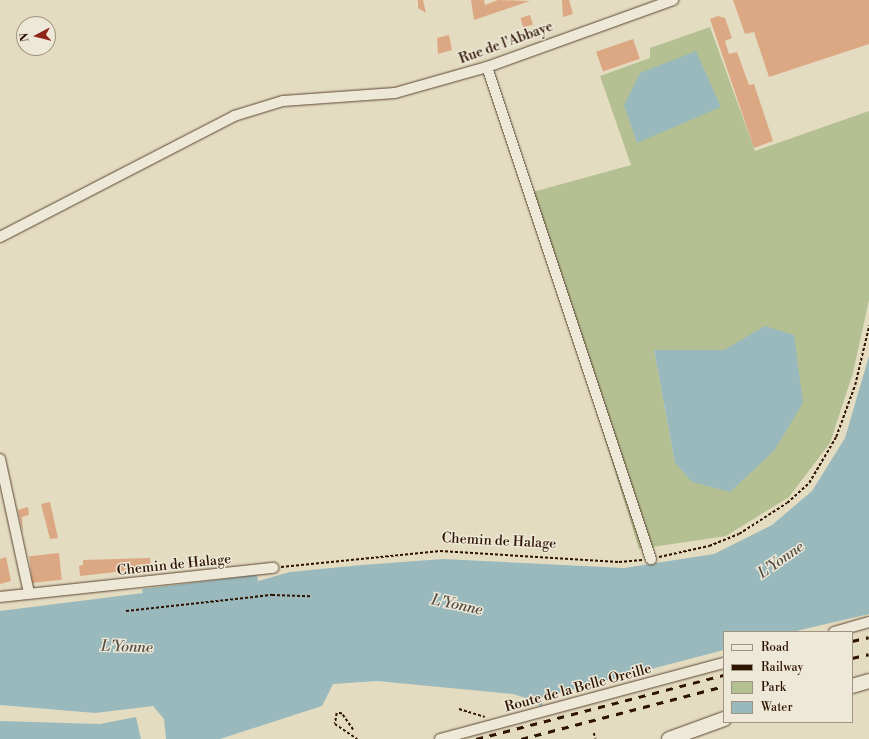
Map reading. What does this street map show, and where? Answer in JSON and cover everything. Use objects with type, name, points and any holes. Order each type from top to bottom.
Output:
[{"type":"main road","points":[[853,686],[869,681]]},
{"type":"main road","points":[[671,738],[723,719]]},
{"type":"street","name":"Rue de l'Abbaye","points":[[0,237],[234,116],[283,101],[396,93],[487,67],[673,0]]},
{"type":"street","points":[[487,67],[651,559]]},
{"type":"street","points":[[0,459],[29,593]]},
{"type":"street","name":"Chemin de Halage","points":[[0,597],[273,568]]},
{"type":"street","points":[[838,631],[869,622]]},
{"type":"street","name":"Route de la Belle Oreille","points":[[440,739],[723,663]]},
{"type":"path","name":"Chemin de Halage","points":[[273,568],[440,551],[619,562],[651,559],[709,546],[739,534],[787,503],[809,483],[836,437],[855,385],[869,326]]},
{"type":"path","points":[[126,611],[272,595],[310,596]]},
{"type":"path","points":[[459,709],[504,723]]},
{"type":"path","points":[[353,730],[342,714],[337,713],[335,724],[357,739]]},
{"type":"path","points":[[594,733],[596,739]]},
{"type":"green space","points":[[710,27],[755,151],[869,111],[869,300],[853,373],[830,443],[789,497],[726,536],[639,549],[529,193],[631,165],[600,76],[650,58],[650,48]],"holes":[[[654,350],[724,350],[675,463]]]},
{"type":"water","points":[[696,51],[721,107],[637,143],[624,105],[640,73]]},
{"type":"water","points":[[765,326],[794,335],[803,403],[774,451],[730,492],[692,482],[675,463],[654,350],[724,350]]},
{"type":"water","name":"L'Yonne","points":[[869,356],[869,614],[796,631],[723,631],[723,650],[532,700],[513,694],[377,681],[333,684],[322,706],[220,739],[166,739],[164,719],[153,706],[95,713],[0,705],[0,611],[143,593],[142,589],[257,575],[258,581],[290,572],[362,565],[443,559],[624,568],[714,554],[772,525],[812,491],[845,438]]},
{"type":"water","points":[[136,717],[141,739],[0,739],[0,721],[100,724]]},
{"type":"building","points":[[418,0],[423,0],[426,13],[418,8]]},
{"type":"building","points":[[471,0],[484,0],[485,5],[498,0],[530,1],[474,20]]},
{"type":"building","points":[[562,0],[569,0],[573,14],[563,17]]},
{"type":"building","points":[[733,0],[869,0],[869,44],[769,77],[754,32],[745,34]]},
{"type":"building","points":[[530,15],[533,25],[523,27],[520,18]]},
{"type":"building","points":[[718,16],[725,18],[732,38],[725,41],[729,54],[737,52],[749,85],[754,84],[773,141],[754,148],[710,19]]},
{"type":"building","points":[[449,35],[452,50],[438,54],[437,38]]},
{"type":"building","points":[[633,39],[640,59],[603,72],[596,52]]},
{"type":"building","points":[[50,502],[58,538],[50,539],[41,504]]},
{"type":"building","points":[[28,507],[29,515],[22,517],[23,533],[18,510]]},
{"type":"building","points":[[59,553],[62,580],[32,583],[29,556]]},
{"type":"building","points":[[6,557],[11,581],[0,584],[0,559]]},
{"type":"building","points":[[150,558],[151,568],[80,576],[79,566],[83,565],[83,560]]},
{"type":"waterway","points":[[538,696],[541,705]]},
{"type":"railway","points":[[853,641],[869,637]]},
{"type":"railway","points":[[853,658],[869,654]]},
{"type":"railway","points":[[476,739],[723,675]]},
{"type":"railway","points":[[521,739],[723,686]]}]
